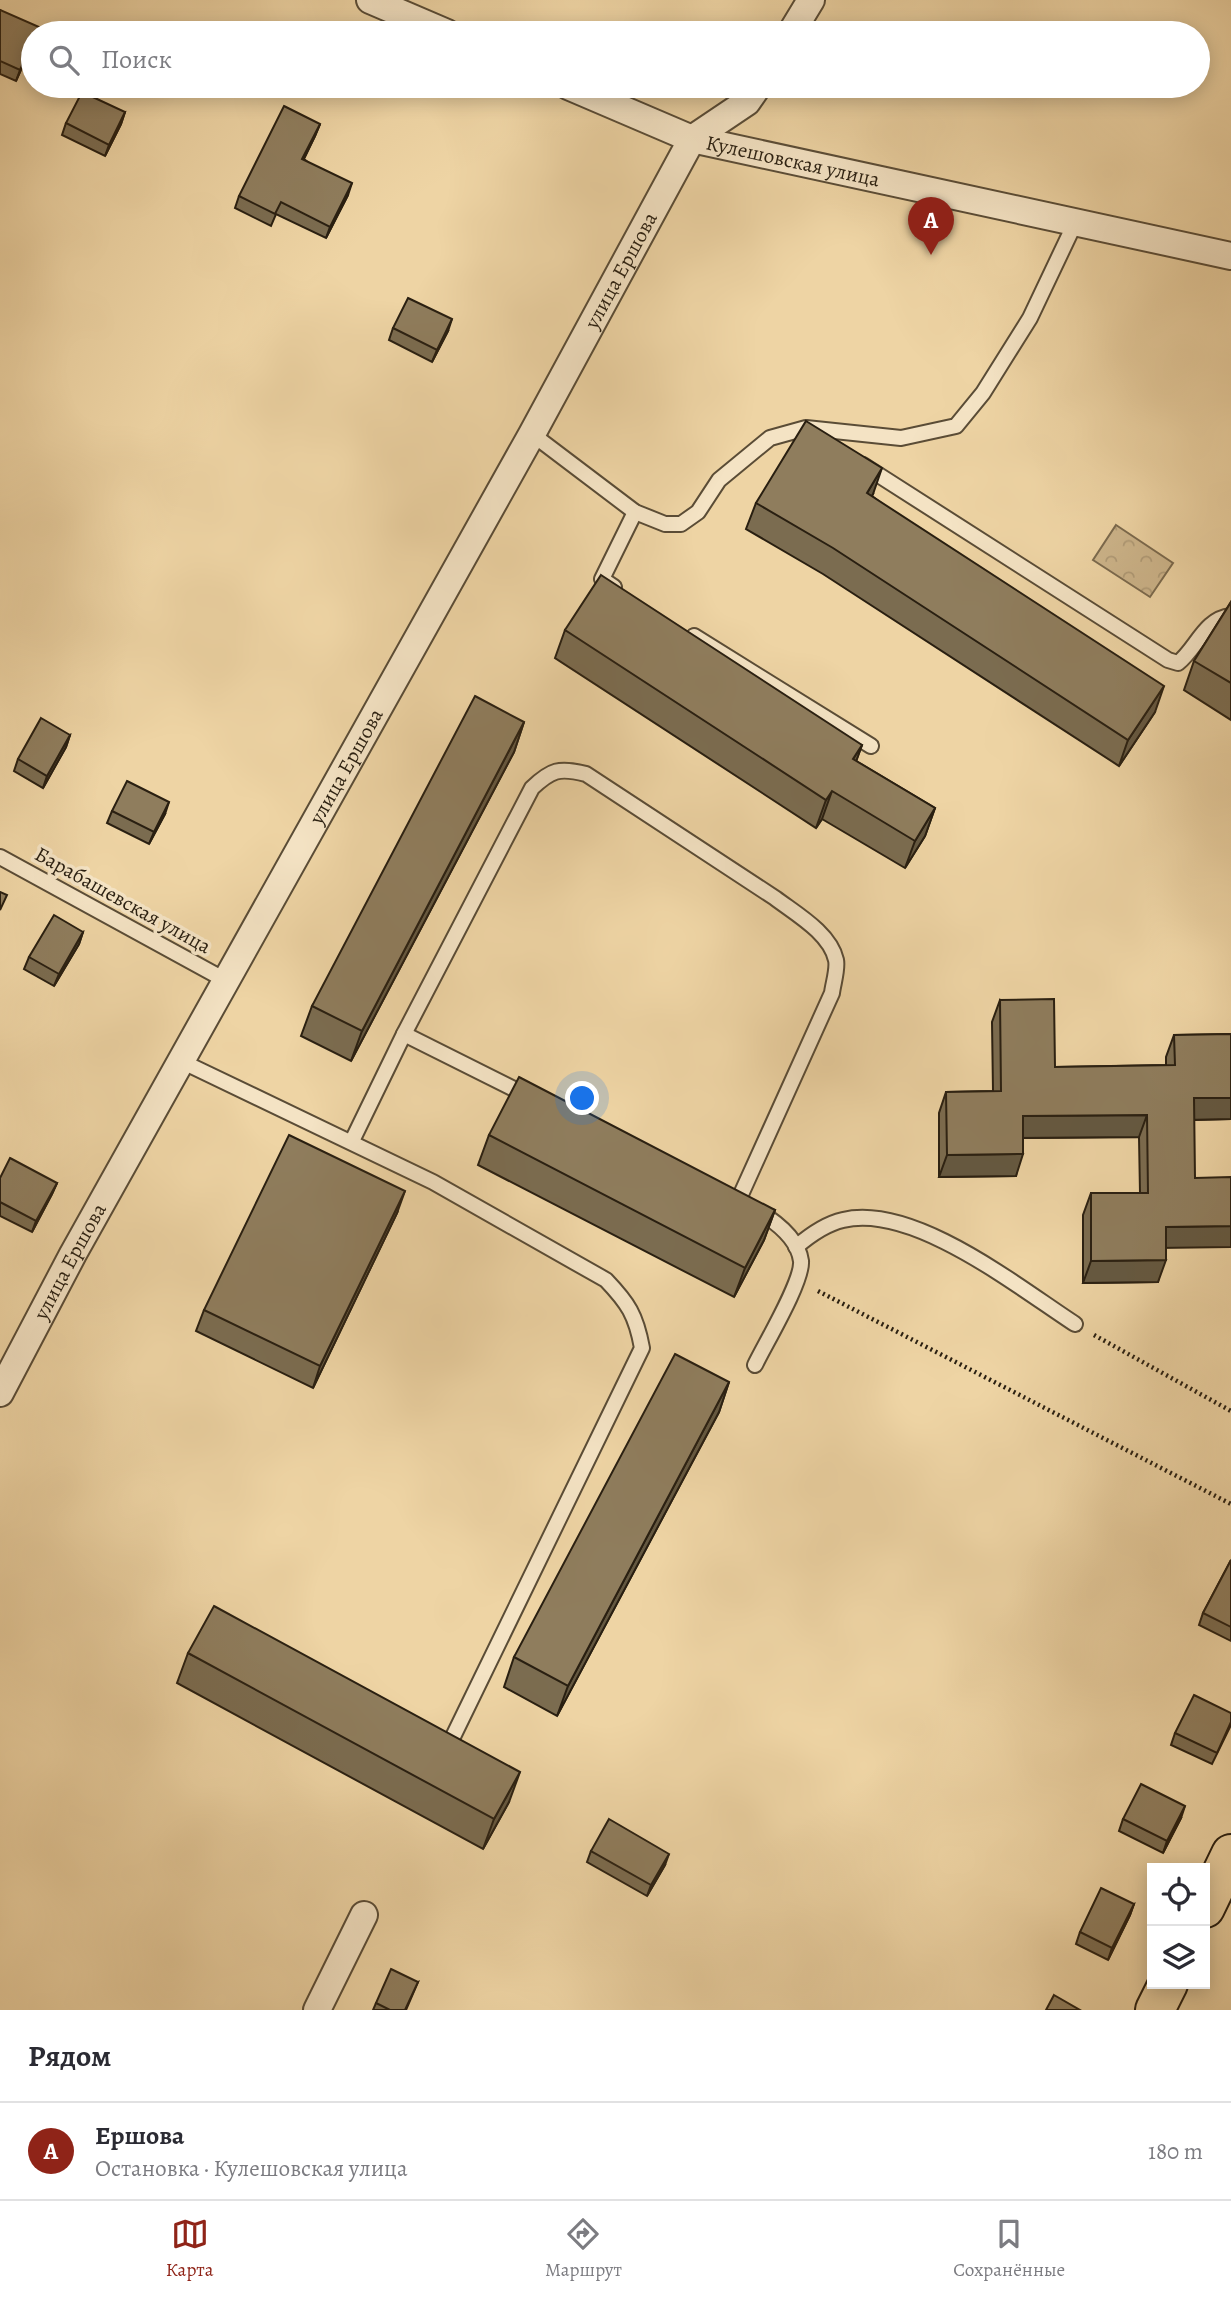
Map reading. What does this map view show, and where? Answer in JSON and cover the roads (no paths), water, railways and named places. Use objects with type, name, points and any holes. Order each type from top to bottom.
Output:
[{"type":"main road","points":[[1210,1898],[1231,1854]]},
{"type":"main road","points":[[1155,2010],[1166,1989]]},
{"type":"street","points":[[370,0],[419,21]]},
{"type":"street","points":[[798,21],[811,0]]},
{"type":"street","name":"Кулешовская улица","points":[[596,98],[692,139],[1231,256]]},
{"type":"street","points":[[692,139],[750,98]]},
{"type":"street","name":"улица Ершова","points":[[0,1393],[73,1254],[183,1062],[225,980],[532,434],[692,139]]},
{"type":"street","points":[[317,2010],[365,1915]]},
{"type":"lane","points":[[532,434],[635,512],[665,524],[681,524],[698,512],[719,480],[771,438],[806,428],[901,438],[956,426],[983,393],[1030,318],[1076,221]]},
{"type":"lane","points":[[806,428],[830,443]]},
{"type":"lane","points":[[853,458],[1168,660],[1178,663],[1190,653],[1208,626],[1228,615],[1231,616]]},
{"type":"lane","points":[[625,594],[602,579],[635,512]]},
{"type":"lane","points":[[684,630],[871,746]]},
{"type":"lane","points":[[352,1141],[404,1034],[532,788],[548,773],[568,769],[586,775],[805,920],[826,940],[836,961],[832,993],[732,1197],[775,1221],[796,1247],[801,1263],[798,1280],[755,1365]]},
{"type":"lane","name":"Барабашевская улица","points":[[0,857],[225,980]]},
{"type":"lane","points":[[404,1034],[540,1102]]},
{"type":"lane","points":[[183,1062],[433,1181],[606,1280],[623,1298],[637,1322],[642,1348],[448,1746]]},
{"type":"lane","points":[[796,1247],[813,1232],[842,1220],[868,1218],[899,1224],[956,1246],[1075,1324]]},
{"type":"place","name":"Ершова","points":[[931,255]]}]
